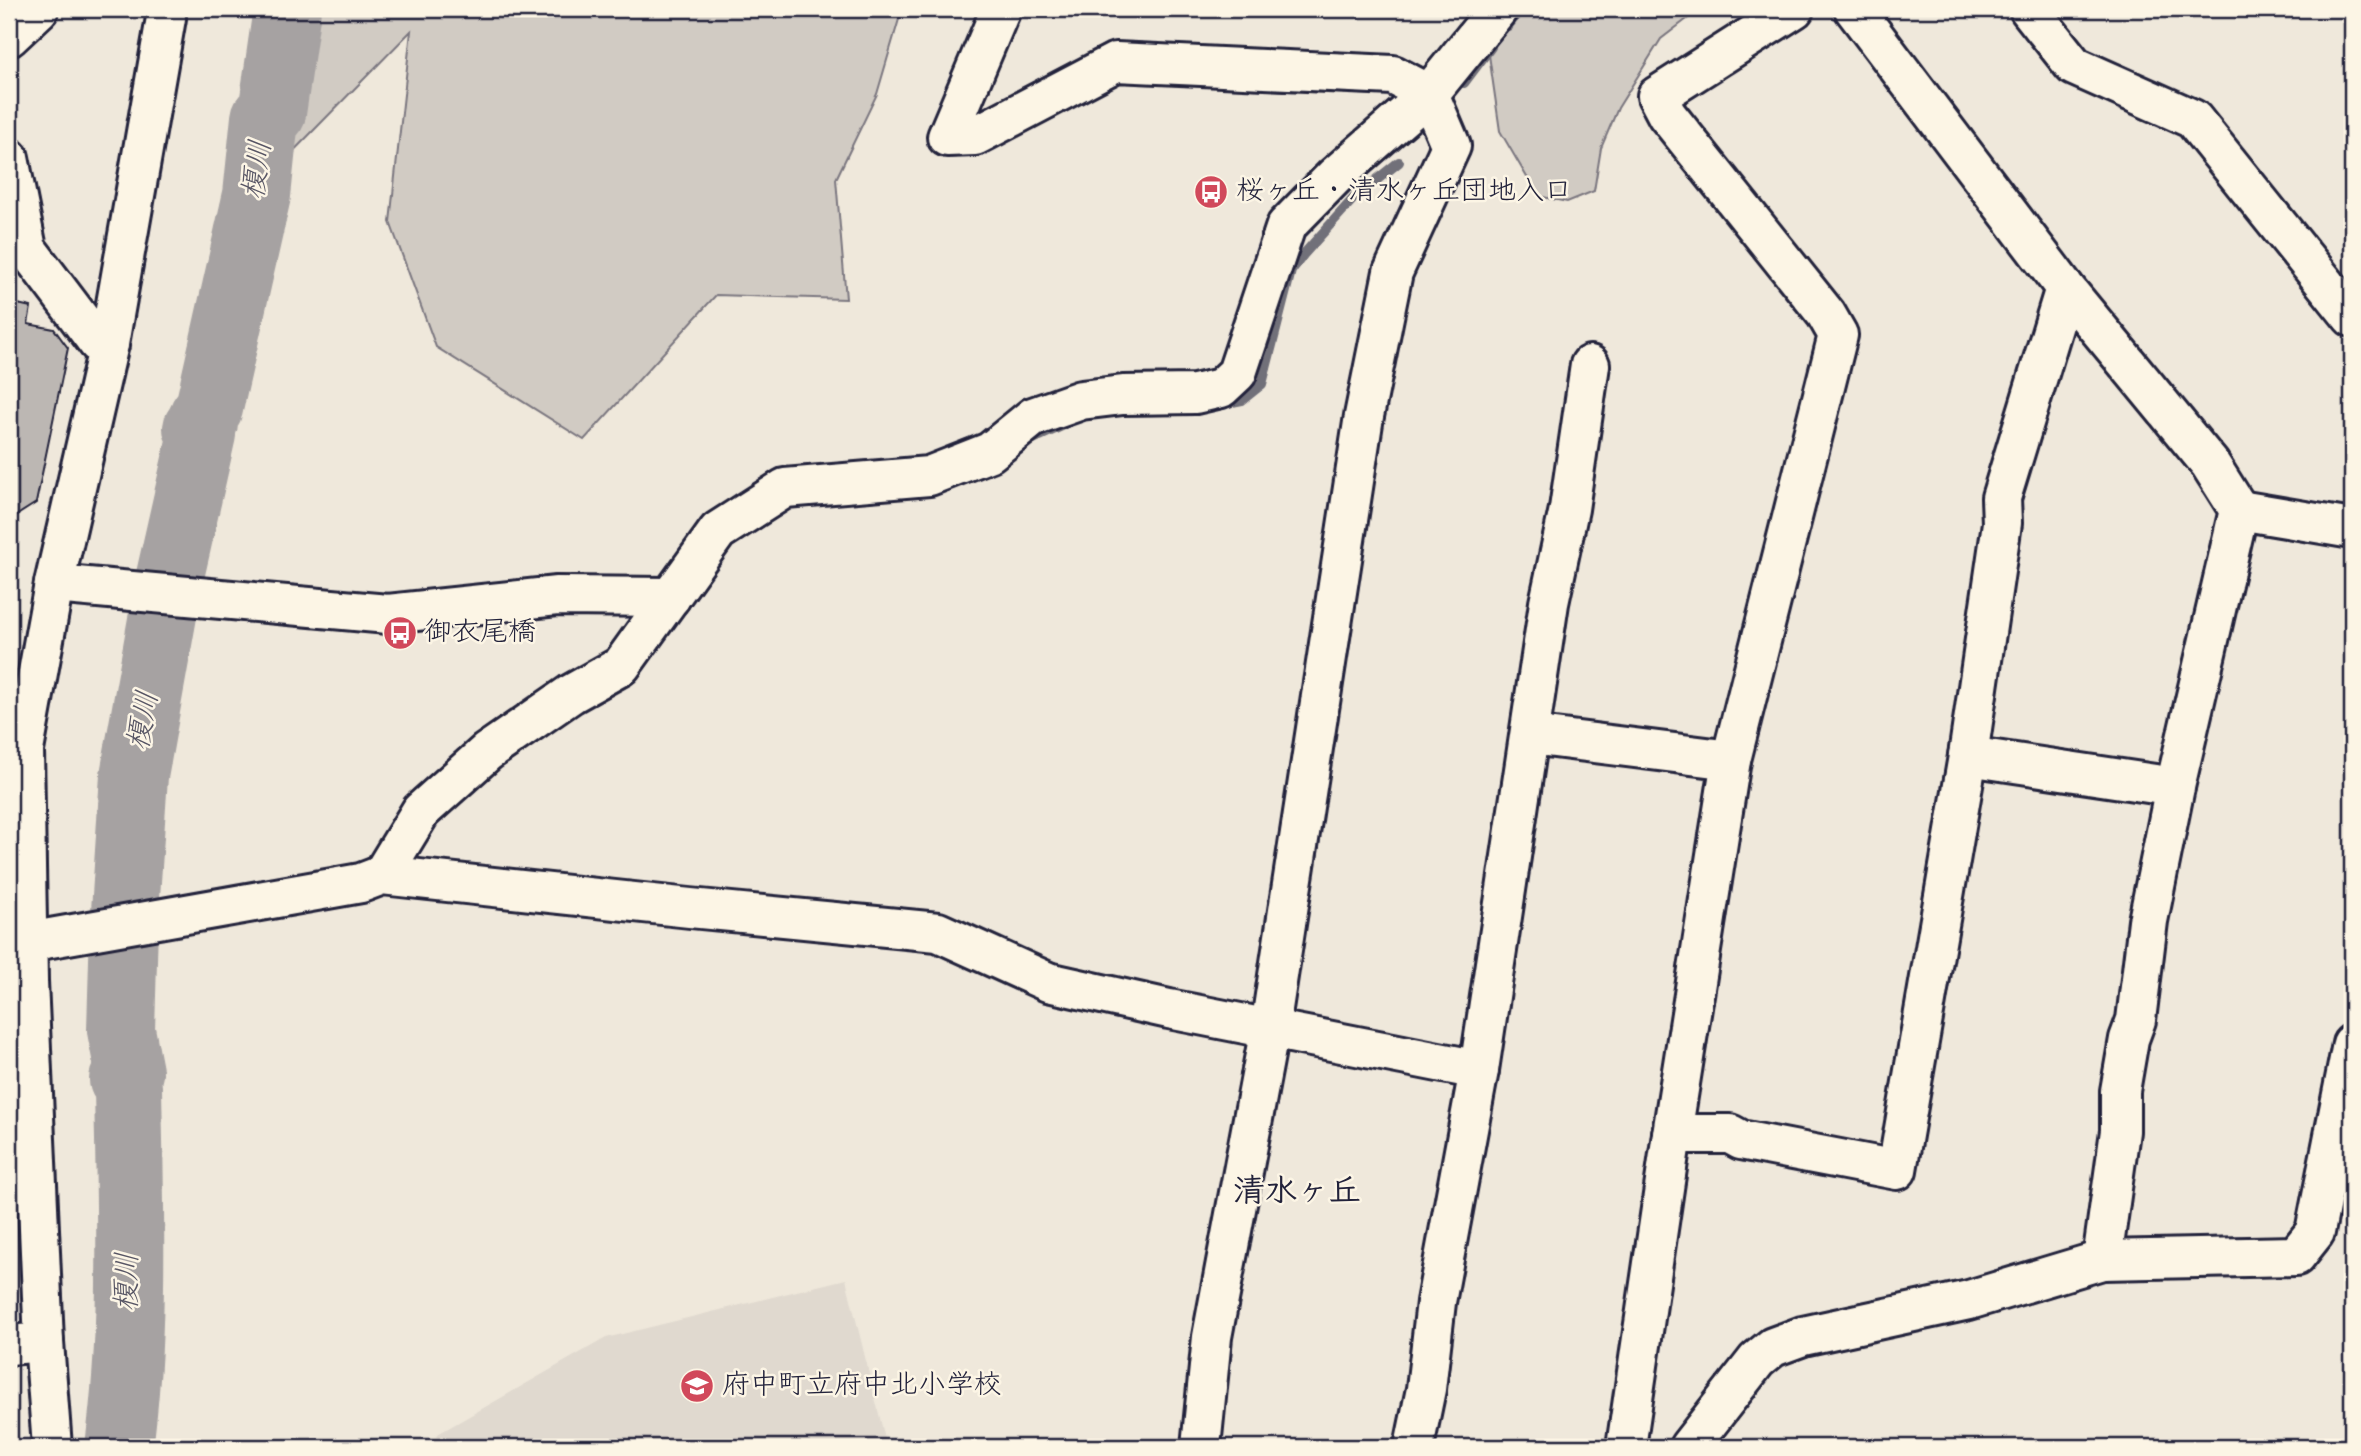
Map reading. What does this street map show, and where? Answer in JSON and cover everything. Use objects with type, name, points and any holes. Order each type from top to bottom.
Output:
[{"type":"street","points":[[10,34],[39,9]]},
{"type":"street","points":[[51,1447],[27,1343],[18,991],[27,942],[24,750],[54,584],[109,344],[166,18],[164,9]]},
{"type":"street","points":[[1001,9],[947,138],[975,136],[1116,62],[1393,75],[1429,94],[1451,146],[1392,272],[1364,416],[1270,1028],[1213,1337],[1201,1447]]},
{"type":"street","points":[[382,875],[421,811],[487,752],[570,694],[621,666],[718,531],[785,488],[929,476],[990,452],[1033,417],[1081,400],[1123,395],[1195,394],[1221,387],[1237,373],[1286,226],[1335,176],[1429,94],[1498,9]]},
{"type":"street","points":[[1626,1447],[1731,761],[1838,335],[1826,314],[1667,115],[1657,96],[1794,9]]},
{"type":"street","points":[[1854,9],[2065,288],[2210,464],[2239,510],[2175,788],[2148,921],[2136,1020],[2129,1039],[2120,1091],[2120,1131],[2102,1260]]},
{"type":"street","points":[[2029,9],[2074,65],[2193,118],[2352,317]]},
{"type":"street","points":[[9,158],[27,249],[99,342],[109,344]]},
{"type":"street","points":[[1672,1134],[1730,1134],[1741,1140],[1897,1170],[1968,756],[2002,523],[2001,498],[2065,288]]},
{"type":"street","points":[[1414,1447],[1426,1390],[1436,1302],[1479,1070],[1549,603],[1569,509],[1590,365]]},
{"type":"street","points":[[2239,510],[2352,529]]},
{"type":"street","points":[[54,584],[388,614],[557,596],[671,597]]},
{"type":"street","points":[[1530,735],[1731,761]]},
{"type":"street","points":[[1968,756],[2175,788]]},
{"type":"street","points":[[27,942],[361,883],[382,875],[937,932],[1048,982],[1479,1070]]},
{"type":"street","points":[[1689,1447],[1757,1360],[1773,1347],[1803,1336],[1969,1300],[2102,1260],[2296,1256],[2315,1232],[2352,1044]]},
{"type":"shaded area","points":[[267,9],[902,9],[877,94],[836,179],[846,299],[716,295],[584,440],[436,347],[390,222],[411,31],[225,221]]},
{"type":"shaded area","points":[[1524,9],[1700,9],[1661,39],[1618,108],[1601,148],[1594,191],[1567,202],[1538,196],[1500,131],[1489,55],[1494,41]]},
{"type":"shaded area","name":"府中町立府中北小学校","points":[[846,1279],[887,1447],[439,1447],[436,1435],[606,1338]]},
{"type":"building","points":[[9,302],[31,307],[28,324],[54,329],[68,348],[36,503],[11,519],[9,519]]},
{"type":"waterway","name":"榎川","points":[[119,1447],[127,1357],[130,1222],[128,1087],[123,1080],[129,1072],[121,1030],[124,926],[134,776],[170,576],[202,434],[197,428],[204,423],[203,416],[209,408],[257,195],[265,118],[272,113],[287,9]]},
{"type":"waterway","points":[[1508,26],[1521,9]]},
{"type":"waterway","points":[[1464,83],[1491,47]]},
{"type":"waterway","points":[[1222,404],[1242,400],[1262,384],[1291,271],[1354,198],[1399,162]]},
{"type":"waterway","points":[[1029,441],[1062,426]]},
{"type":"place","name":"桜ヶ丘・清水ヶ丘団地入口","points":[[1211,192]]},
{"type":"place","name":"御衣尾橋","points":[[400,633]]},
{"type":"place","name":"府中町立府中北小学校","points":[[697,1386]]},
{"type":"district","name":"清水ヶ丘","points":[[1297,1193]]}]
